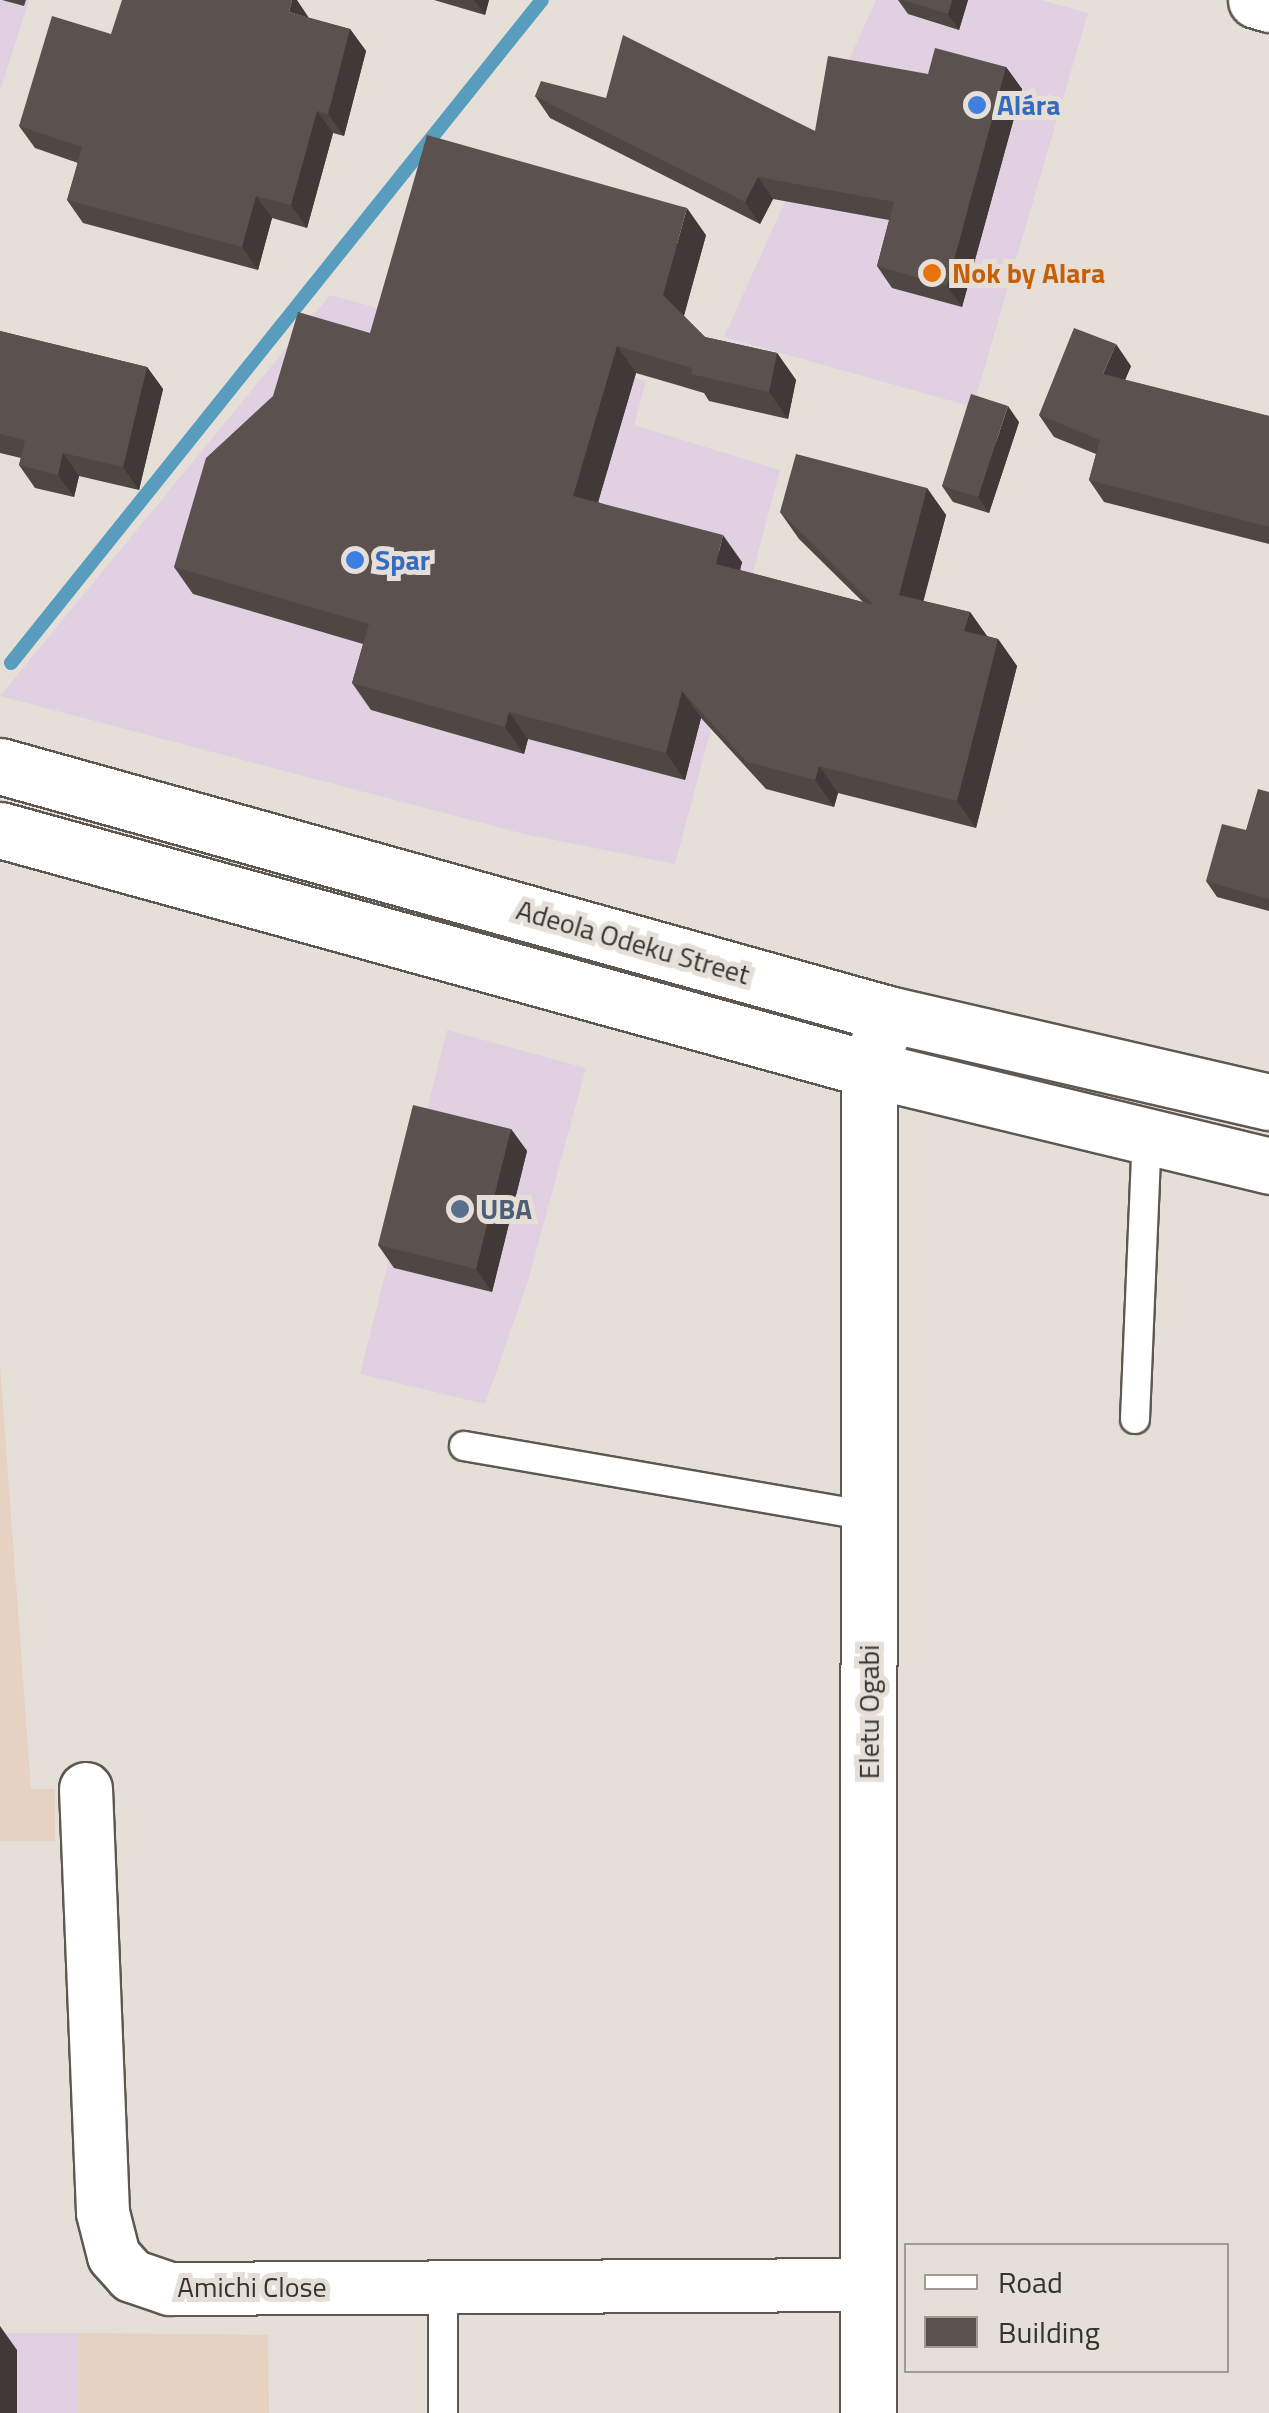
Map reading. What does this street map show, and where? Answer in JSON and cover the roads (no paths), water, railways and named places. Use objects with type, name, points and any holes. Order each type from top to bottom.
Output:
[{"type":"main road","points":[[1256,0],[1269,4]]},
{"type":"main road","name":"Adeola Odeku Street","points":[[0,766],[90,821],[453,923],[869,1070],[1269,1166]]},
{"type":"main road","name":"Adeola Odeku Street","points":[[0,830],[90,821]]},
{"type":"main road","name":"Adeola Odeku Street","points":[[453,923],[888,1014],[1269,1102]]},
{"type":"main road","name":"Eletu Ogabi","points":[[868,2413],[869,1070],[888,1014]]},
{"type":"street","name":"Amichi Close","points":[[86,1790],[103,2213],[114,2256],[132,2276],[170,2289],[868,2285]]},
{"type":"lane","points":[[1135,1419],[1147,1136]]},
{"type":"lane","points":[[464,1446],[869,1516]]},
{"type":"lane","points":[[443,2413],[444,2287]]},
{"type":"waterway","points":[[11,663],[542,0]]},
{"type":"place","name":"Alára","points":[[977,105]]},
{"type":"place","name":"Nok by Alara","points":[[932,273]]},
{"type":"place","name":"Spar","points":[[355,560]]},
{"type":"place","name":"UBA","points":[[460,1209]]}]
